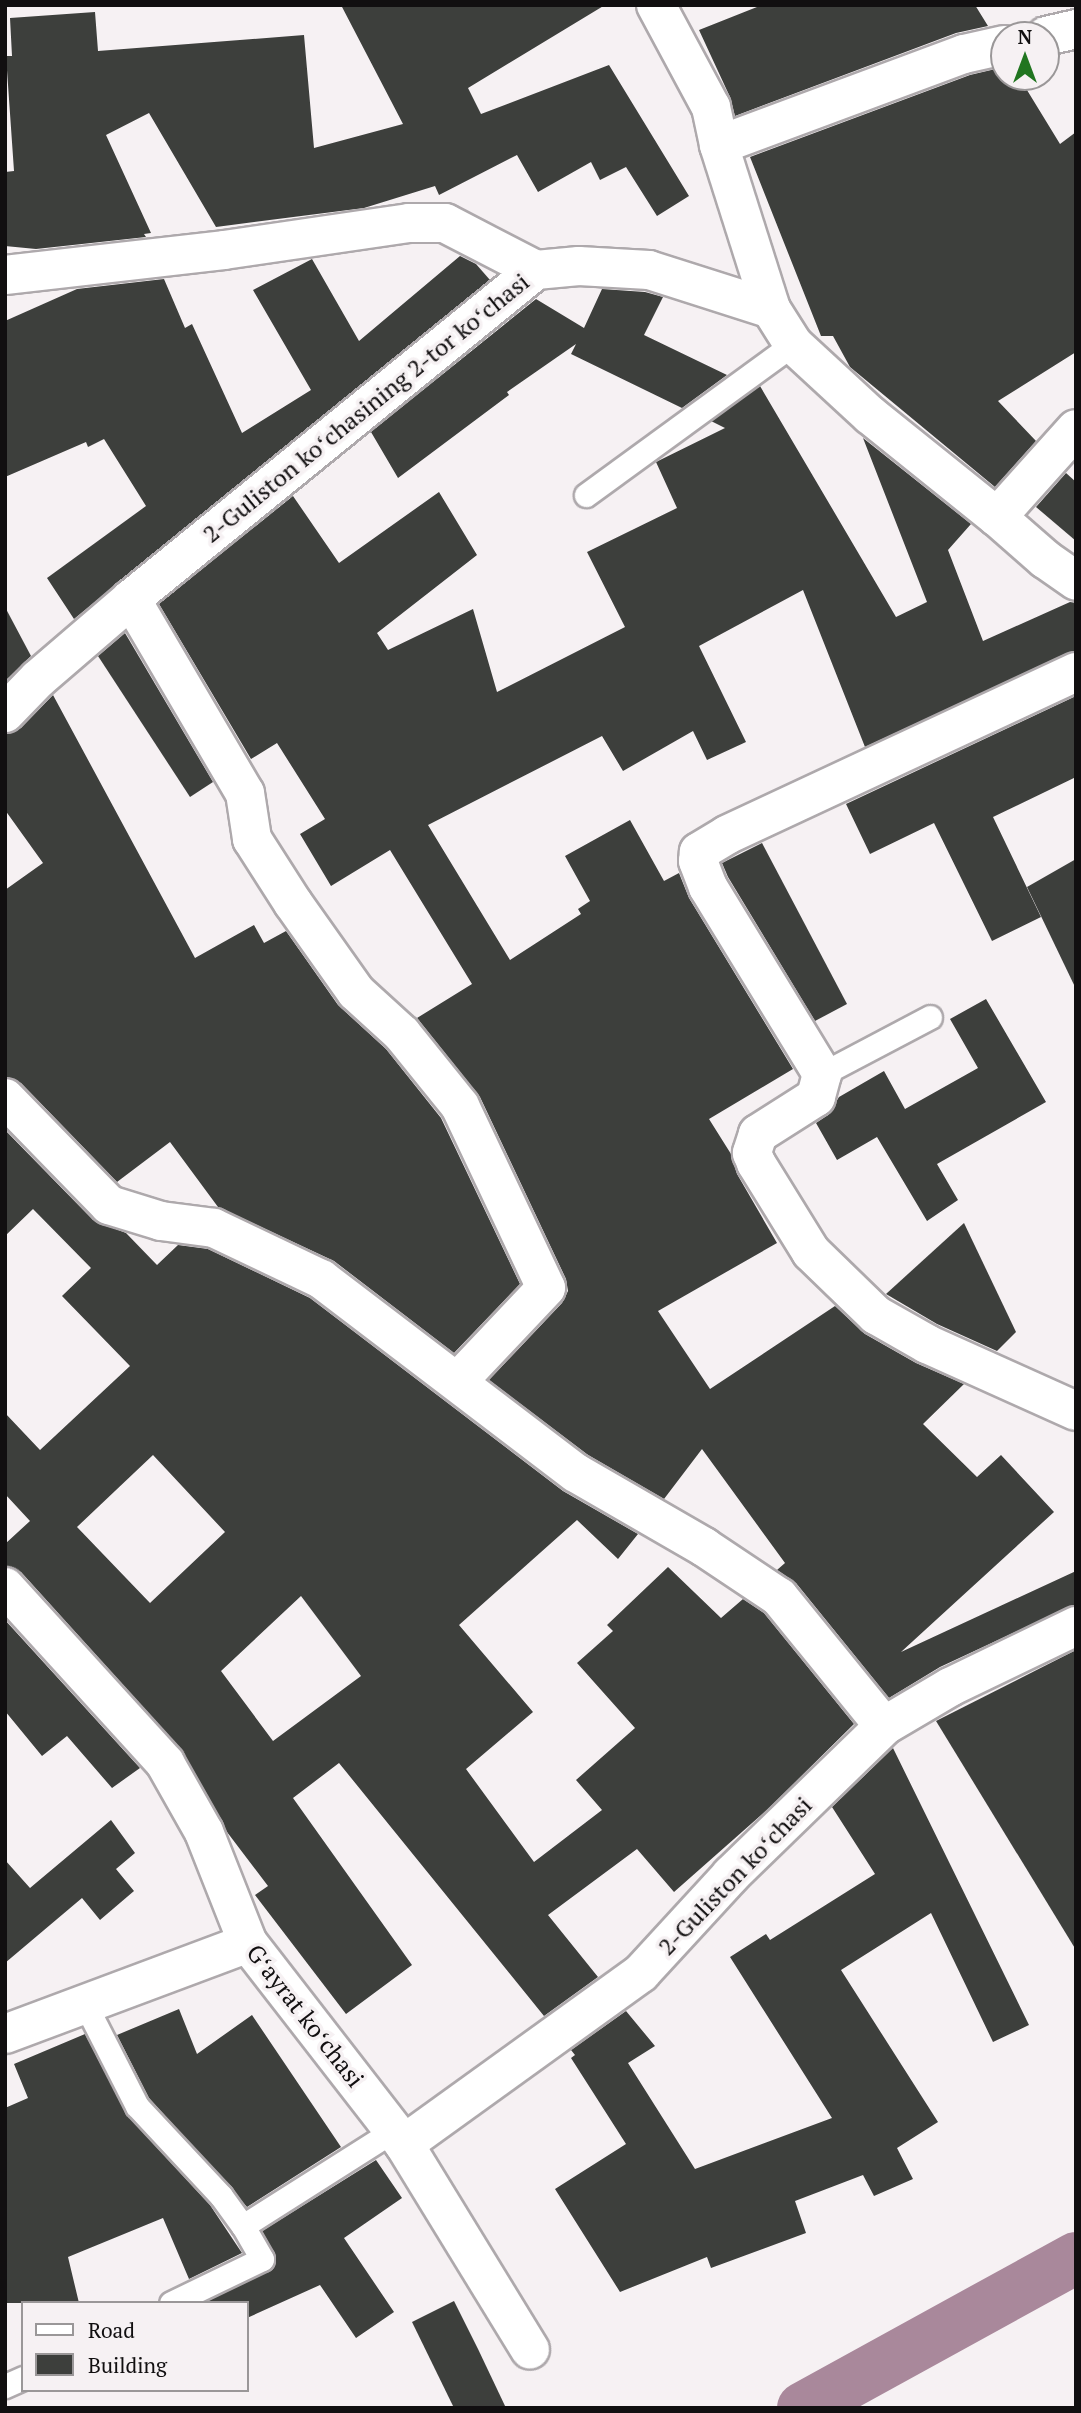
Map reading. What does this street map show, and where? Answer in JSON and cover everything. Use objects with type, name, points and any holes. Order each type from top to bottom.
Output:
[{"type":"street","points":[[656,5],[681,45],[711,107],[719,145],[771,309],[793,344],[870,415],[1045,559],[1076,581]]},
{"type":"street","points":[[719,145],[964,54],[990,48]]},
{"type":"street","name":"2-Guliston koʻchasining 2-tor koʻchasi","points":[[5,275],[224,250],[409,223],[445,223],[536,270],[131,599],[38,679],[5,713]]},
{"type":"street","points":[[536,270],[579,266],[649,270],[771,309]]},
{"type":"street","points":[[997,517],[1076,429]]},
{"type":"street","points":[[131,599],[245,793],[252,839],[293,903],[356,992],[402,1034],[460,1106],[546,1288],[457,1382]]},
{"type":"street","points":[[1076,672],[727,835],[699,852],[698,861],[708,887],[822,1074],[816,1097],[758,1135],[752,1153],[811,1252],[876,1315],[927,1344],[1076,1411]]},
{"type":"street","points":[[5,1098],[109,1205],[161,1221],[215,1228],[321,1279],[576,1473],[704,1547],[779,1597],[884,1726]]},
{"type":"street","name":"Gʻayrat koʻchasi","points":[[5,1587],[165,1763],[204,1832],[248,1944],[399,2137],[530,2350]]},
{"type":"street","name":"2-Guliston koʻchasi","points":[[399,2137],[641,1973],[731,1875],[884,1726],[950,1687],[1076,1626]]},
{"type":"street","points":[[5,2034],[248,1944]]},
{"type":"lane","points":[[586,495],[793,344]]},
{"type":"lane","points":[[822,1074],[930,1017]]},
{"type":"lane","points":[[85,2004],[137,2106],[221,2196],[262,2259],[175,2301]]},
{"type":"lane","points":[[243,2226],[399,2137]]},
{"type":"lane","points":[[5,2386],[21,2379]]},
{"type":"building","points":[[341,5],[605,5],[468,88],[481,114],[609,65],[689,196],[657,216],[626,167],[600,180],[591,162],[538,192],[517,155],[439,195],[435,186],[364,208],[216,227],[149,113],[106,135],[151,233],[144,234],[146,237],[36,249],[5,246],[5,172],[14,171],[6,56],[12,56],[10,18],[95,12],[98,51],[304,35],[314,148],[403,124]]},
{"type":"building","points":[[762,5],[975,5],[988,26],[956,33],[735,116],[730,97],[699,30]]},
{"type":"building","points":[[990,70],[990,91],[1028,91],[1060,144],[1076,132],[1076,352],[998,401],[1036,441],[995,487],[850,367],[833,336],[821,336],[750,157],[970,75]]},
{"type":"building","points":[[460,256],[476,264],[490,280],[74,619],[47,578],[146,506],[104,439],[88,447],[86,442],[5,477],[5,321],[77,289],[164,279],[185,328],[192,324],[242,433],[311,390],[253,290],[312,259],[359,341]]},
{"type":"building","points":[[602,289],[645,292],[663,297],[644,335],[727,375],[682,408],[571,354],[576,344],[507,392],[509,395],[398,478],[371,432],[536,299],[584,328]]},
{"type":"building","points":[[760,386],[896,617],[927,602],[863,438],[971,524],[948,550],[983,641],[1070,602],[1076,603],[1076,650],[865,747],[803,590],[699,646],[746,742],[707,760],[693,731],[623,771],[602,736],[428,825],[510,960],[581,914],[578,909],[590,901],[565,856],[630,820],[664,881],[679,873],[689,898],[793,1069],[709,1119],[731,1154],[737,1174],[777,1243],[658,1311],[710,1389],[835,1306],[865,1334],[916,1363],[964,1384],[923,1424],[977,1477],[1001,1455],[1054,1512],[901,1652],[1076,1571],[1076,1604],[940,1667],[889,1698],[796,1583],[777,1570],[785,1563],[702,1449],[664,1499],[588,1455],[489,1380],[562,1303],[568,1291],[566,1279],[480,1097],[417,1018],[472,984],[390,850],[331,886],[300,834],[325,819],[277,743],[251,759],[159,604],[293,496],[339,563],[439,492],[477,555],[377,633],[388,650],[473,609],[497,692],[625,627],[587,552],[677,508],[656,462],[725,428],[711,421]]},
{"type":"building","points":[[1066,473],[1076,482],[1076,541],[1036,507]]},
{"type":"building","points":[[5,607],[31,656],[5,681]]},
{"type":"building","points":[[125,633],[213,782],[190,797],[98,656]]},
{"type":"building","points":[[53,695],[195,958],[254,925],[264,943],[286,931],[338,1005],[386,1049],[441,1118],[520,1284],[454,1353],[334,1261],[218,1207],[170,1142],[117,1182],[21,1083],[5,1077],[5,890],[43,863],[5,810],[5,734],[21,728]]},
{"type":"building","points":[[1076,696],[1076,777],[993,817],[1041,917],[992,941],[934,823],[870,854],[846,804]]},
{"type":"building","points":[[762,843],[847,1004],[815,1021],[722,863]]},
{"type":"building","points":[[1076,859],[1076,989],[1027,887]]},
{"type":"building","points":[[986,999],[1046,1102],[937,1164],[958,1200],[927,1221],[877,1137],[837,1160],[816,1123],[828,1115],[839,1097],[884,1071],[905,1109],[978,1068],[950,1019]]},
{"type":"building","points":[[5,1130],[93,1220],[126,1233],[157,1265],[178,1245],[208,1249],[310,1298],[563,1491],[638,1534],[618,1559],[577,1520],[459,1625],[533,1712],[466,1769],[534,1862],[602,1810],[576,1780],[635,1728],[577,1663],[613,1631],[607,1625],[668,1567],[721,1618],[743,1599],[764,1613],[854,1724],[768,1809],[674,1892],[637,1849],[548,1915],[598,1977],[544,2016],[339,1763],[293,1798],[412,1965],[346,2014],[255,1895],[268,1886],[227,1832],[181,1749],[21,1572],[5,1566],[5,1544],[30,1521],[5,1494],[5,1413],[40,1450],[130,1366],[62,1296],[91,1268],[33,1209],[5,1236]],"holes":[[[153,1455],[225,1532],[150,1603],[77,1527]],[[301,1596],[361,1676],[273,1741],[221,1671]]]},
{"type":"building","points":[[964,1223],[1016,1332],[997,1351],[937,1324],[886,1294]]},
{"type":"building","points":[[5,1620],[140,1768],[112,1788],[67,1736],[42,1756],[5,1711]]},
{"type":"building","points":[[1076,1650],[1076,1950],[936,1721]]},
{"type":"building","points":[[893,1748],[1029,2025],[993,2042],[931,1913],[841,1970],[938,2122],[897,2148],[913,2179],[874,2196],[863,2175],[795,2201],[806,2233],[711,2268],[707,2257],[620,2292],[555,2189],[626,2144],[571,2058],[575,2055],[571,2050],[626,2011],[655,2046],[628,2063],[695,2169],[832,2118],[730,1957],[766,1934],[770,1940],[875,1874],[832,1807]]},
{"type":"building","points":[[111,1820],[135,1853],[116,1869],[134,1891],[100,1920],[82,1898],[5,1963],[5,1860],[30,1888]]},
{"type":"building","points":[[179,2009],[197,2054],[252,2015],[341,2147],[247,2207],[149,2098],[117,2035]]},
{"type":"building","points":[[85,2034],[127,2115],[210,2205],[242,2253],[189,2279],[163,2218],[68,2257],[79,2301],[5,2303],[5,2108],[28,2098],[14,2064]]},
{"type":"building","points":[[376,2160],[402,2198],[344,2238],[394,2312],[356,2338],[320,2285],[248,2318],[248,2301],[208,2301],[273,2267],[274,2253],[262,2231]]},
{"type":"building","points":[[454,2301],[506,2408],[454,2408],[412,2322]]},
{"type":"waterway","points":[[803,2408],[1076,2258]]}]
